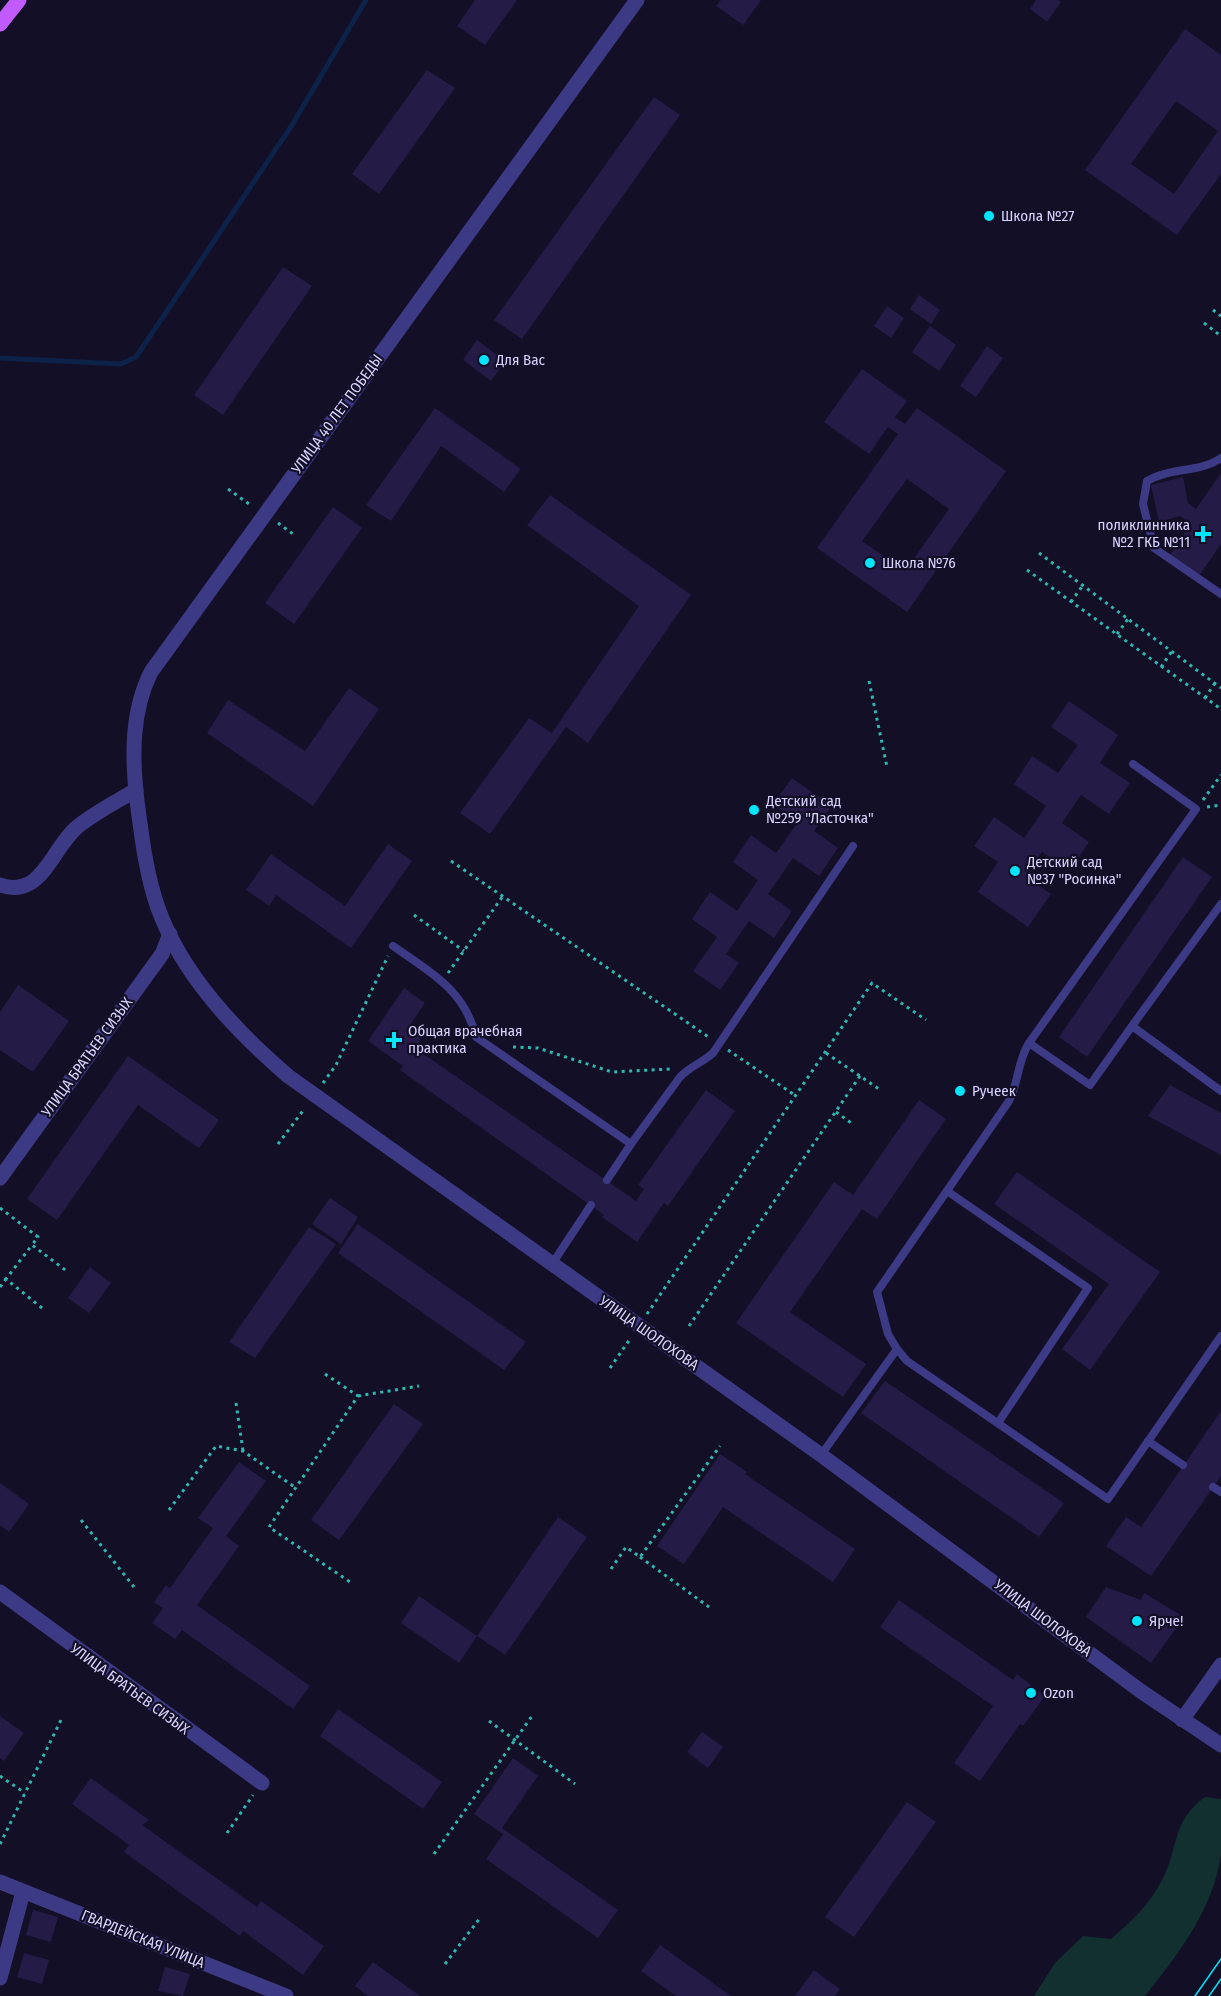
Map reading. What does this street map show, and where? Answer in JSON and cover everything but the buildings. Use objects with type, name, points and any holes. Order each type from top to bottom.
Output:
[{"type":"main road","points":[[0,24],[19,0]]},
{"type":"street","name":"УЛИЦА 40 ЛЕТ ПОБЕДЫ","points":[[145,862],[136,790],[134,751],[137,715],[142,692],[151,672],[638,0]]},
{"type":"street","points":[[0,885],[12,889],[31,884],[45,871],[67,837],[78,827],[136,790]]},
{"type":"street","name":"УЛИЦА ШОЛОХОВА","points":[[145,862],[159,911],[170,934],[216,1006],[288,1076],[821,1455],[1182,1720],[1221,1745]]},
{"type":"street","name":"УЛИЦА БРАТЬЕВ СИЗЫХ","points":[[0,1178],[162,954],[170,934]]},
{"type":"street","name":"УЛИЦА БРАТЬЕВ СИЗЫХ","points":[[0,1593],[262,1783]]},
{"type":"street","points":[[1182,1720],[1221,1665]]},
{"type":"street","name":"ГВАРДЕЙСКАЯ УЛИЦА","points":[[0,1882],[286,1996]]},
{"type":"street","points":[[0,1978],[24,1892]]},
{"type":"lane","points":[[1221,458],[1211,464],[1155,476],[1147,481],[1142,496],[1154,548],[1221,594]]},
{"type":"lane","points":[[1133,764],[1196,809],[1029,1043],[1019,1060],[1013,1093],[877,1292],[888,1334],[907,1361],[1108,1499],[1221,1336]]},
{"type":"lane","points":[[607,1180],[687,1069],[704,1061],[719,1044],[853,846]]},
{"type":"lane","points":[[1029,1043],[1090,1085],[1221,904]]},
{"type":"lane","points":[[393,946],[449,985],[472,1021],[476,1037],[631,1144]]},
{"type":"lane","points":[[1132,1026],[1221,1091]]},
{"type":"lane","points":[[947,1191],[1088,1288],[998,1423]]},
{"type":"lane","points":[[552,1264],[591,1205]]},
{"type":"lane","points":[[821,1455],[897,1349]]},
{"type":"lane","points":[[1148,1441],[1183,1465]]},
{"type":"path","points":[[1213,310],[1221,316]]},
{"type":"path","points":[[1204,323],[1221,336]]},
{"type":"path","points":[[1039,553],[1221,687]]},
{"type":"path","points":[[1027,570],[1221,710]]},
{"type":"path","points":[[1071,602],[1083,585]]},
{"type":"path","points":[[1116,634],[1128,619]]},
{"type":"path","points":[[1161,667],[1172,651]]},
{"type":"path","points":[[869,681],[887,767]]},
{"type":"path","points":[[1205,698],[1215,683]]},
{"type":"path","points":[[1196,809],[1221,775]]},
{"type":"path","points":[[1196,809],[1221,805]]},
{"type":"path","points":[[452,861],[796,1096]]},
{"type":"path","points":[[443,980],[503,896]]},
{"type":"path","points":[[414,915],[464,951]]},
{"type":"path","points":[[336,1065],[393,946]]},
{"type":"path","points":[[610,1368],[872,983],[926,1020]]},
{"type":"path","points":[[489,1045],[538,1048],[612,1072],[687,1069]]},
{"type":"path","points":[[825,1053],[879,1089]]},
{"type":"path","points":[[689,1326],[860,1076]]},
{"type":"path","points":[[835,1112],[854,1125]]},
{"type":"path","points":[[0,1208],[38,1237],[0,1287]]},
{"type":"path","points":[[32,1245],[68,1272]]},
{"type":"path","points":[[6,1279],[42,1308]]},
{"type":"path","points":[[325,1374],[358,1396],[419,1386]]},
{"type":"path","points":[[350,1582],[269,1527],[358,1396]]},
{"type":"path","points":[[236,1403],[243,1451]]},
{"type":"path","points":[[169,1510],[216,1446],[243,1451],[296,1488]]},
{"type":"path","points":[[640,1557],[720,1446]]},
{"type":"path","points":[[81,1520],[134,1587]]},
{"type":"path","points":[[610,1569],[626,1547],[709,1607]]},
{"type":"path","points":[[434,1854],[532,1716]]},
{"type":"path","points":[[0,1844],[62,1718]]},
{"type":"path","points":[[489,1721],[575,1784]]},
{"type":"path","points":[[0,1776],[25,1793]]},
{"type":"path","points":[[227,1833],[262,1783]]},
{"type":"path","points":[[445,1964],[480,1918]]},
{"type":"green space","points":[[1205,1797],[1221,1799],[1221,1854],[1217,1874],[1203,1912],[1193,1930],[1145,1996],[1034,1996],[1055,1963],[1083,1936],[1111,1939],[1140,1912],[1152,1897],[1168,1868],[1177,1835],[1186,1816]]},
{"type":"waterway","points":[[0,358],[121,364],[136,357],[292,125],[366,0]]},
{"type":"tram line","points":[[1195,1996],[1221,1959]]},
{"type":"tram line","points":[[1209,1996],[1221,1979]]},
{"type":"place","name":"Школа №27","points":[[989,216]]},
{"type":"place","name":"Для Вас","points":[[484,360]]},
{"type":"place","name":"поликлинника №2 ГКБ №11","points":[[1203,534]]},
{"type":"place","name":"Школа №76","points":[[870,563]]},
{"type":"place","name":"Детский сад №259 \"Ласточка\"","points":[[754,810]]},
{"type":"place","name":"Детский сад №37 \"Росинка\"","points":[[1015,871]]},
{"type":"place","name":"Общая врачебная практика","points":[[394,1040]]},
{"type":"place","name":"Ручеек","points":[[960,1091]]},
{"type":"place","name":"Ярче!","points":[[1137,1621]]},
{"type":"place","name":"Ozon","points":[[1031,1693]]}]
